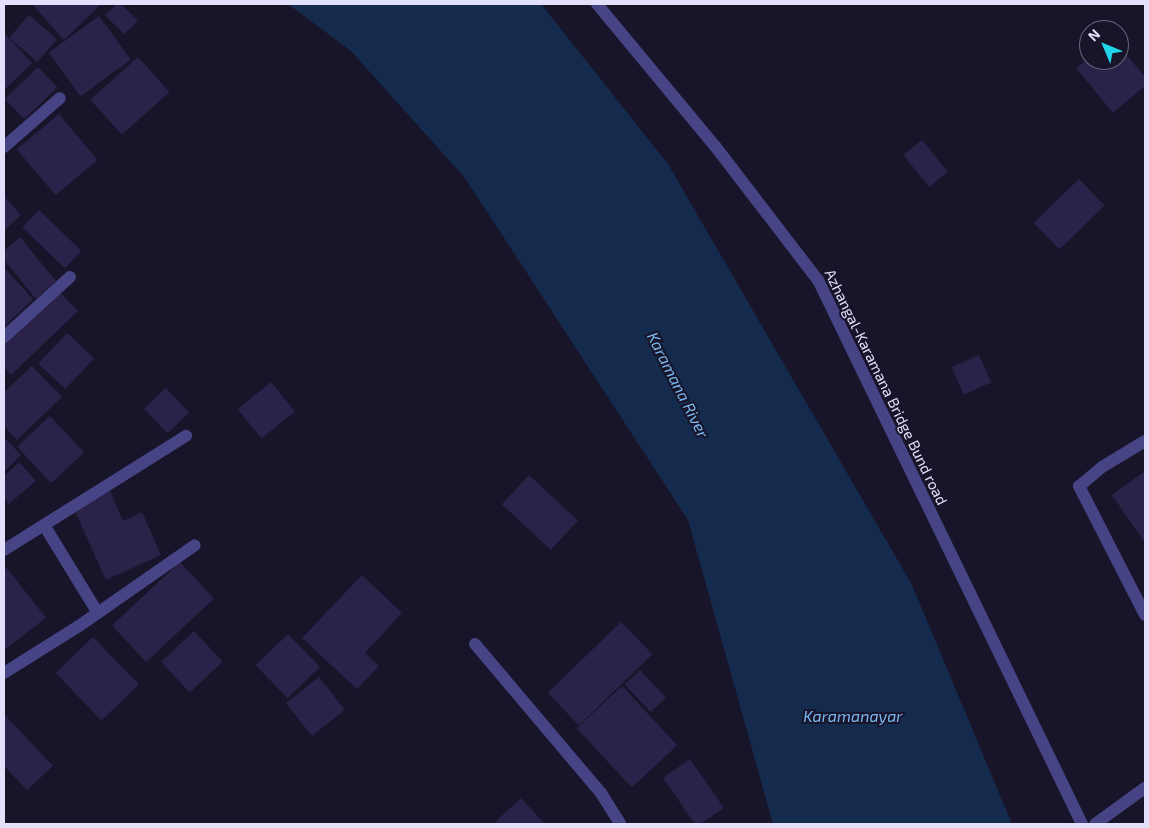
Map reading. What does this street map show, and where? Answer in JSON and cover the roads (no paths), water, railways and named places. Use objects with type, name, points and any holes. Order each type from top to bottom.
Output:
[{"type":"street","name":"Azhangal-Karamana Bridge Bund road","points":[[597,4],[715,146],[818,280],[1082,824]]},
{"type":"street","points":[[4,147],[60,98]]},
{"type":"street","points":[[4,337],[70,277]]},
{"type":"street","points":[[4,550],[186,436]]},
{"type":"street","points":[[1145,441],[1102,467],[1080,486],[1145,615]]},
{"type":"street","points":[[44,525],[98,613]]},
{"type":"street","points":[[4,673],[98,613],[195,545]]},
{"type":"street","points":[[476,644],[600,793],[620,824]]},
{"type":"street","points":[[1095,824],[1145,788]]},
{"type":"water","name":"Karamanayar","points":[[288,4],[541,4],[668,164],[912,585],[1012,824],[773,824],[688,520],[465,178],[351,51]]},
{"type":"water label","name":"Karamana River","points":[[678,385]]}]
